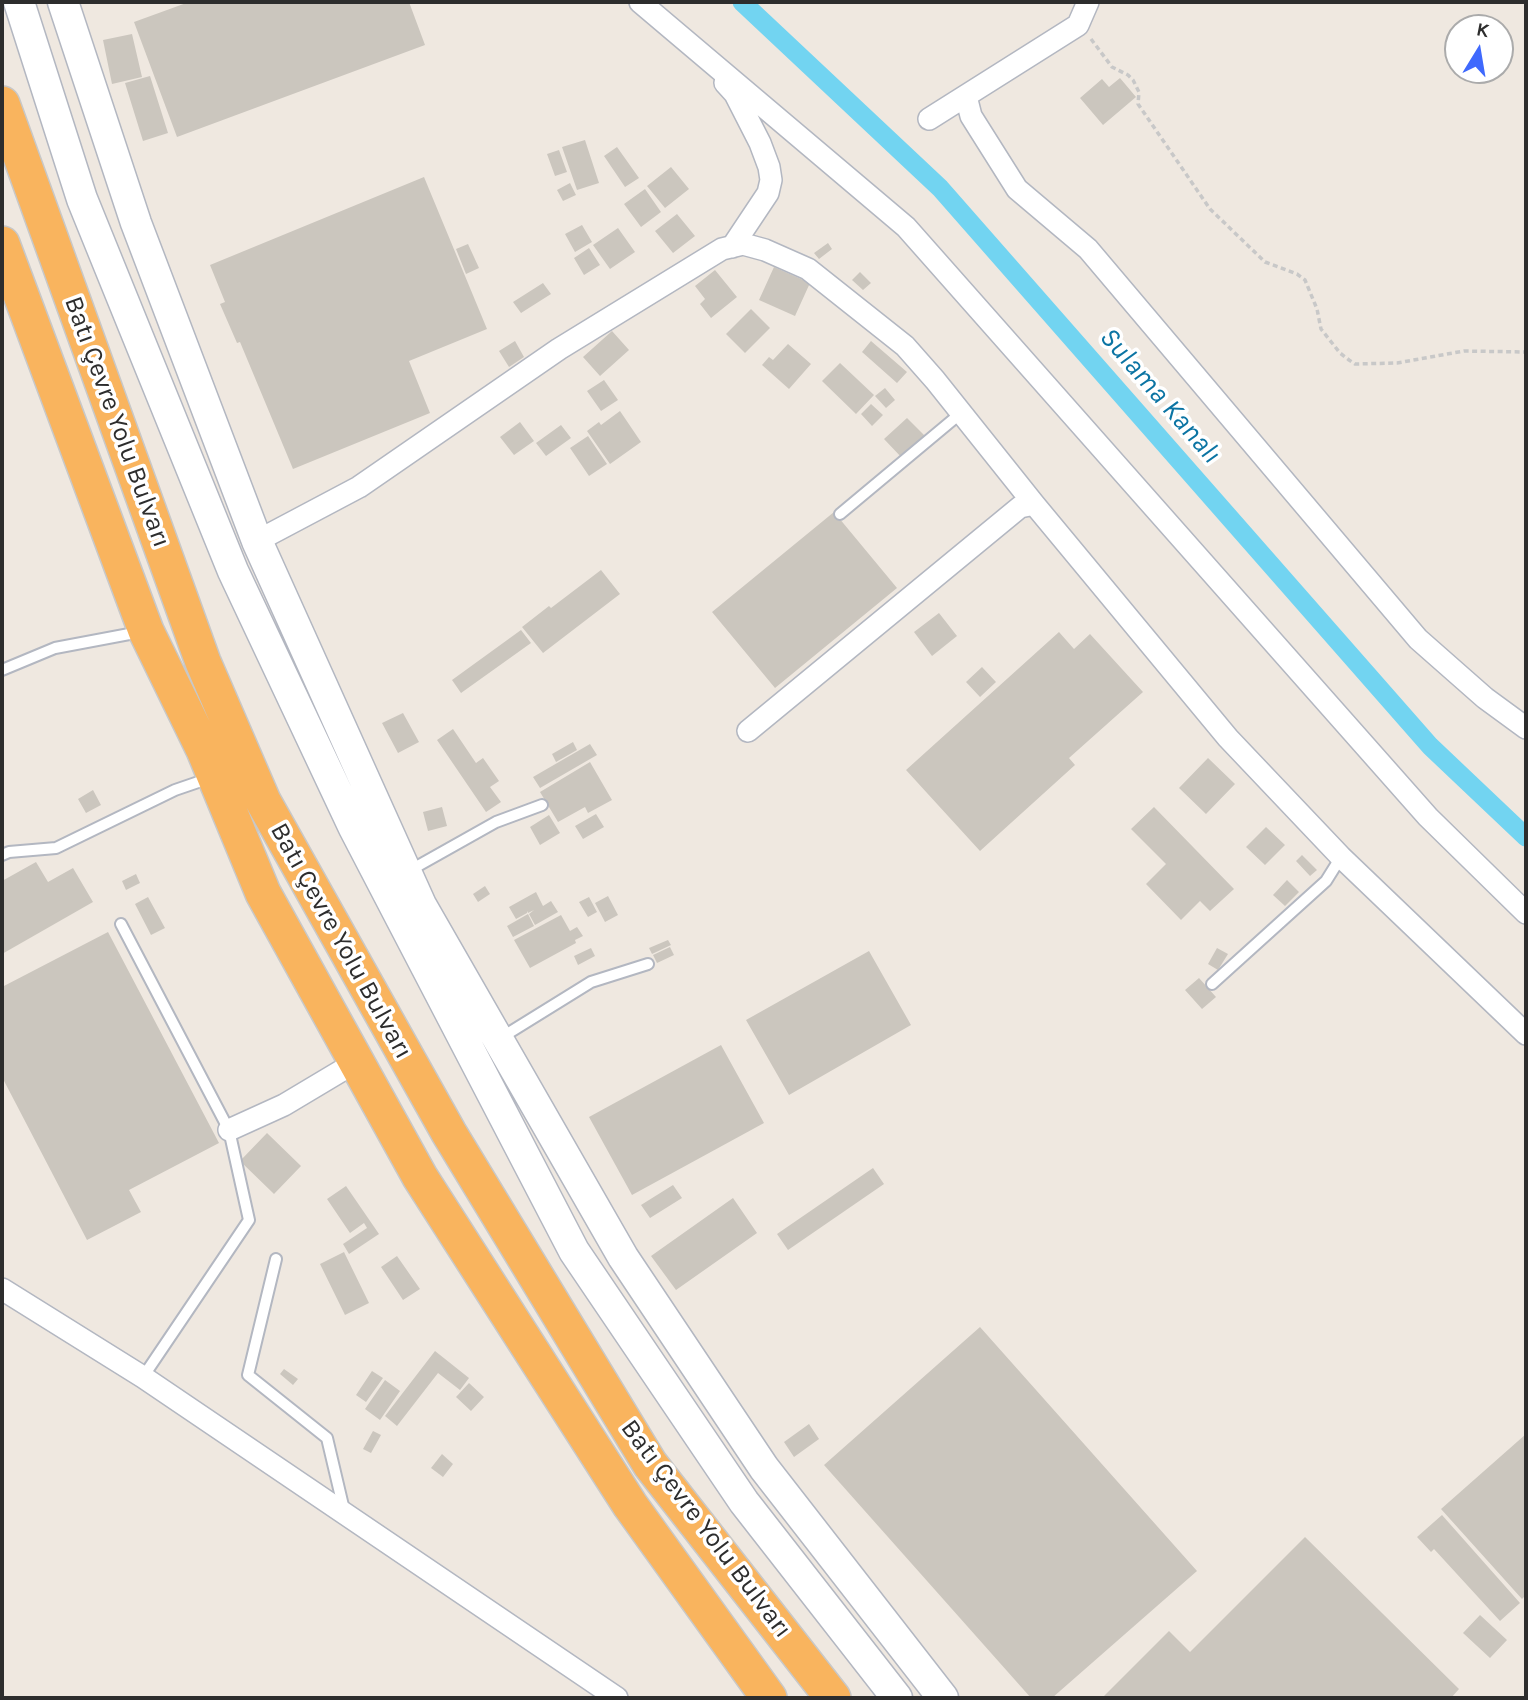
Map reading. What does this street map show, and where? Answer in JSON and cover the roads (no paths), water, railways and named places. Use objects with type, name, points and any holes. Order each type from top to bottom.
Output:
[{"type":"highway","name":"Batı Çevre Yolu Bulvarı","points":[[2,104],[203,662],[263,802],[449,1133],[650,1464],[833,1698]]},
{"type":"highway","name":"Batı Çevre Yolu Bulvarı","points":[[2,244],[146,631],[215,776],[263,893],[420,1177],[630,1505],[769,1698]]},
{"type":"main road","points":[[19,2],[82,199],[222,545],[354,828],[574,1251],[744,1502],[897,1698]]},
{"type":"main road","points":[[63,2],[136,223],[257,541],[421,905],[623,1257],[764,1468],[943,1698]]},
{"type":"street","points":[[640,2],[906,227],[1428,817],[1526,913]]},
{"type":"street","points":[[929,119],[1077,25],[1088,2]]},
{"type":"street","points":[[691,45],[735,94],[769,167],[771,180],[768,193],[732,247]]},
{"type":"street","points":[[966,96],[971,116],[1017,189],[1088,248],[1418,639],[1485,698],[1526,728]]},
{"type":"street","points":[[257,541],[359,487],[559,349],[722,249],[743,244],[765,250],[808,269],[905,346],[1228,738],[1341,857],[1526,1034]]},
{"type":"street","points":[[748,731],[1020,507],[1034,504]]},
{"type":"street","points":[[229,1130],[284,1105],[356,1062]]},
{"type":"street","points":[[2,1289],[143,1377],[617,1698]]},
{"type":"lane","points":[[840,514],[961,413]]},
{"type":"lane","points":[[2,670],[55,648],[146,631]]},
{"type":"lane","points":[[2,855],[56,848],[175,790],[215,776]]},
{"type":"lane","points":[[406,872],[496,822],[542,805]]},
{"type":"lane","points":[[1212,984],[1326,881],[1341,857]]},
{"type":"lane","points":[[121,924],[229,1130],[249,1220],[143,1377]]},
{"type":"lane","points":[[498,1039],[591,982],[649,964]]},
{"type":"lane","points":[[276,1259],[248,1375],[327,1438],[345,1514]]},
{"type":"waterway","name":"Sulama Kanalı","points":[[742,2],[940,188],[1430,746],[1526,837]]}]
